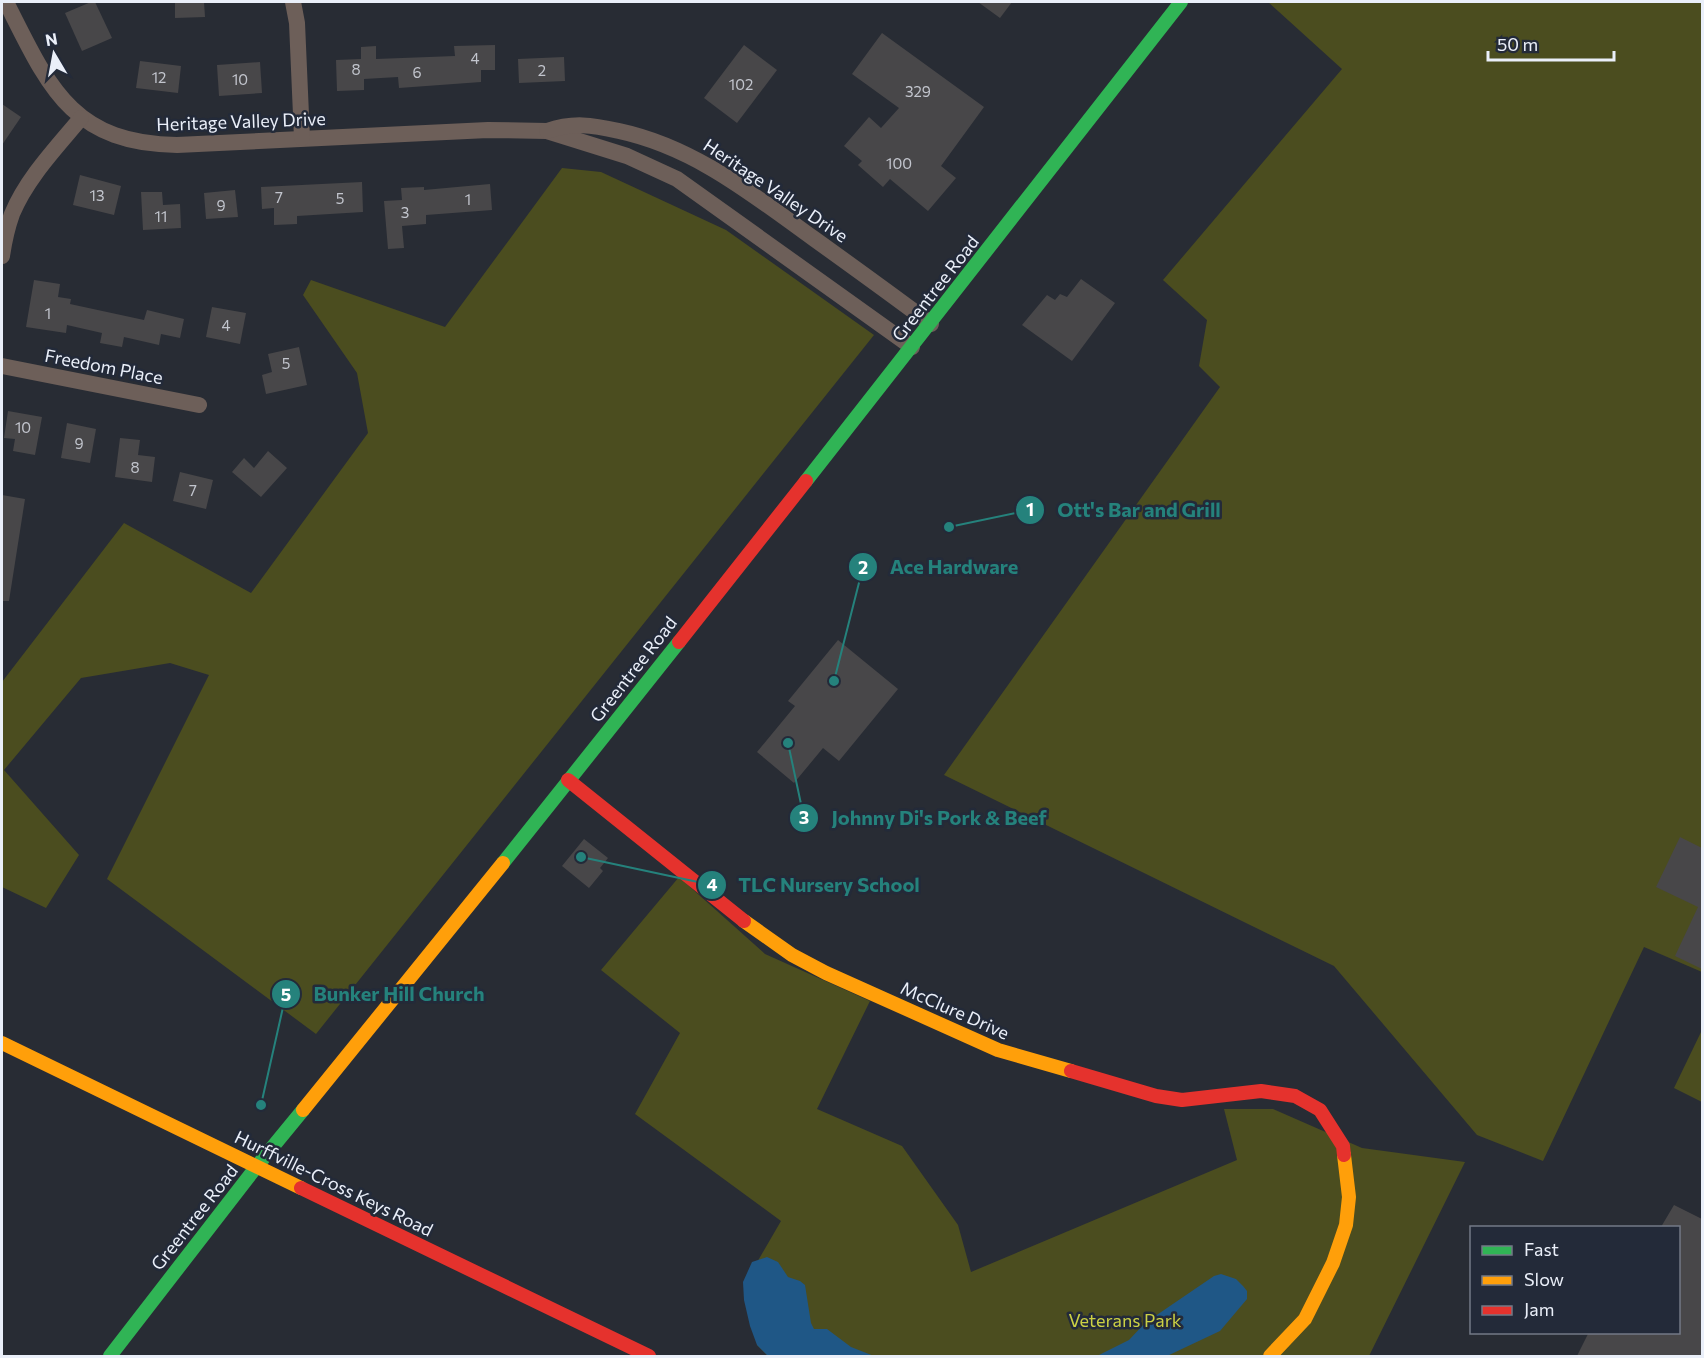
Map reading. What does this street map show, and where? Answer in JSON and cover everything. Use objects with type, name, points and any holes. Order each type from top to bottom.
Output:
[{"type":"street","name":"Heritage Valley Drive","points":[[6,2],[46,78],[64,102],[93,126],[123,138],[155,144],[499,130],[547,131],[627,156],[676,179],[912,347]]},
{"type":"street","points":[[293,2],[297,22],[302,138]]},
{"type":"street","name":"Greentree Road","points":[[110,1356],[257,1166],[440,943],[931,324],[1181,2]]},
{"type":"street","points":[[2,256],[10,222],[23,193],[81,118]]},
{"type":"street","name":"Heritage Valley Drive","points":[[547,131],[565,125],[602,127],[640,136],[693,156],[733,180],[931,324]]},
{"type":"street","name":"Freedom Place","points":[[2,366],[199,405]]},
{"type":"street","name":"McClure Drive","points":[[568,780],[749,925],[792,955],[826,973],[998,1050],[1149,1095],[1182,1100],[1262,1091],[1295,1096],[1320,1110],[1343,1146],[1349,1197],[1346,1225],[1333,1263],[1305,1319],[1270,1356]]},
{"type":"street","name":"Hurffville-Cross Keys Road","points":[[2,1043],[649,1356]]},
{"type":"green space","points":[[1268,2],[1702,2],[1702,972],[1644,947],[1543,1161],[1477,1135],[1334,966],[944,775],[1220,387],[1199,366],[1207,320],[1163,280],[1342,69]]},
{"type":"green space","points":[[562,168],[601,172],[726,230],[874,335],[316,1034],[107,879],[209,675],[170,663],[81,678],[4,770],[79,855],[46,908],[2,887],[2,682],[124,523],[251,593],[368,433],[357,373],[303,295],[311,280],[445,327]]},
{"type":"green space","name":"Veterans Park","points":[[679,877],[765,954],[870,1001],[817,1109],[902,1146],[958,1225],[971,1272],[1237,1160],[1224,1109],[1273,1109],[1362,1148],[1465,1162],[1369,1356],[768,1356],[757,1345],[756,1264],[781,1221],[635,1114],[680,1033],[601,970]]},
{"type":"green space","points":[[1702,1030],[1702,1102],[1674,1088]]},
{"type":"water","points":[[767,1257],[778,1262],[788,1277],[805,1285],[814,1329],[827,1329],[851,1347],[874,1356],[768,1356],[757,1345],[750,1326],[744,1300],[743,1282],[752,1262]]},
{"type":"water","points":[[1221,1274],[1236,1279],[1247,1291],[1247,1299],[1220,1331],[1167,1356],[1097,1356],[1129,1340],[1145,1323],[1214,1276]]},
{"type":"building","points":[[95,2],[112,38],[82,51],[65,13]]},
{"type":"building","points":[[175,2],[204,2],[205,17],[175,18]]},
{"type":"building","points":[[978,2],[1012,2],[1000,18]]},
{"type":"building","points":[[882,33],[984,107],[941,166],[956,178],[928,211],[890,179],[883,187],[858,165],[862,161],[844,146],[869,117],[881,128],[899,108],[852,74]]},
{"type":"building","points":[[495,45],[495,70],[481,70],[481,82],[399,88],[398,77],[364,79],[364,90],[337,91],[336,60],[361,59],[361,47],[376,46],[376,59],[455,56],[454,46]]},
{"type":"building","points":[[744,45],[777,70],[737,123],[704,98]]},
{"type":"building","points":[[564,57],[565,81],[519,83],[518,59]]},
{"type":"building","points":[[140,61],[181,66],[178,93],[136,88]]},
{"type":"building","points":[[260,62],[262,93],[219,96],[217,65]]},
{"type":"building","points":[[2,104],[21,117],[2,145]]},
{"type":"building","points":[[80,175],[121,186],[114,215],[73,205]]},
{"type":"building","points":[[362,182],[363,212],[297,216],[297,224],[274,225],[274,208],[262,209],[261,187]]},
{"type":"building","points":[[490,184],[492,210],[426,215],[426,224],[402,226],[404,248],[388,249],[384,201],[402,200],[401,188],[424,187],[424,190]]},
{"type":"building","points":[[235,190],[238,217],[206,219],[204,193]]},
{"type":"building","points":[[141,192],[162,192],[163,205],[180,204],[181,228],[143,230]]},
{"type":"building","points":[[1081,279],[1115,303],[1072,361],[1022,325],[1047,295],[1055,300],[1060,294],[1067,297]]},
{"type":"building","points":[[34,280],[60,284],[58,297],[71,299],[70,304],[144,320],[147,310],[184,319],[180,338],[161,334],[159,345],[124,337],[122,347],[100,343],[102,333],[67,325],[66,333],[26,327]]},
{"type":"building","points":[[212,307],[246,313],[240,344],[206,337]]},
{"type":"building","points":[[299,347],[307,385],[266,394],[262,375],[272,372],[268,354]]},
{"type":"building","points":[[8,411],[42,417],[35,455],[13,451],[15,439],[4,438]]},
{"type":"building","points":[[67,423],[96,429],[90,463],[61,458]]},
{"type":"building","points":[[120,438],[140,440],[138,455],[155,457],[152,482],[115,477]]},
{"type":"building","points":[[268,451],[287,468],[261,497],[232,472],[244,458],[254,468]]},
{"type":"building","points":[[180,472],[213,480],[206,509],[173,501]]},
{"type":"building","points":[[2,495],[25,499],[9,601],[2,601]]},
{"type":"building","points":[[838,640],[898,689],[839,761],[823,748],[794,783],[757,752],[795,706],[788,701]]},
{"type":"building","points":[[1680,837],[1702,848],[1702,969],[1675,956],[1698,907],[1656,887]]},
{"type":"building","points":[[584,839],[608,858],[600,868],[603,871],[589,888],[562,866]]},
{"type":"building","points":[[1674,1205],[1702,1219],[1702,1356],[1577,1356],[1588,1334],[1680,1334],[1680,1226],[1662,1226]]},
{"type":"traffic: fast","points":[[806,481],[1181,2]]},
{"type":"traffic: fast","points":[[503,863],[679,642]]},
{"type":"traffic: fast","points":[[110,1356],[303,1110]]},
{"type":"traffic: slow","points":[[303,1110],[503,863]]},
{"type":"traffic: slow","points":[[744,921],[792,955],[826,973],[998,1050],[1071,1071]]},
{"type":"traffic: slow","points":[[2,1043],[301,1188]]},
{"type":"traffic: slow","points":[[1270,1356],[1305,1319],[1333,1263],[1346,1225],[1349,1197],[1344,1155]]},
{"type":"traffic: jam","points":[[679,642],[806,481]]},
{"type":"traffic: jam","points":[[568,780],[744,921]]},
{"type":"traffic: jam","points":[[1071,1071],[1156,1096],[1182,1100],[1261,1091],[1295,1096],[1320,1110],[1343,1146],[1344,1155]]},
{"type":"traffic: jam","points":[[301,1188],[649,1356]]},
{"type":"place","name":"Ott's Bar and Grill","points":[[949,527]]},
{"type":"place","name":"Ace Hardware","points":[[834,681]]},
{"type":"place","name":"Johnny Di's Pork & Beef","points":[[788,743]]},
{"type":"place","name":"TLC Nursery School","points":[[581,857]]},
{"type":"place","name":"Bunker Hill Church","points":[[261,1105]]}]
